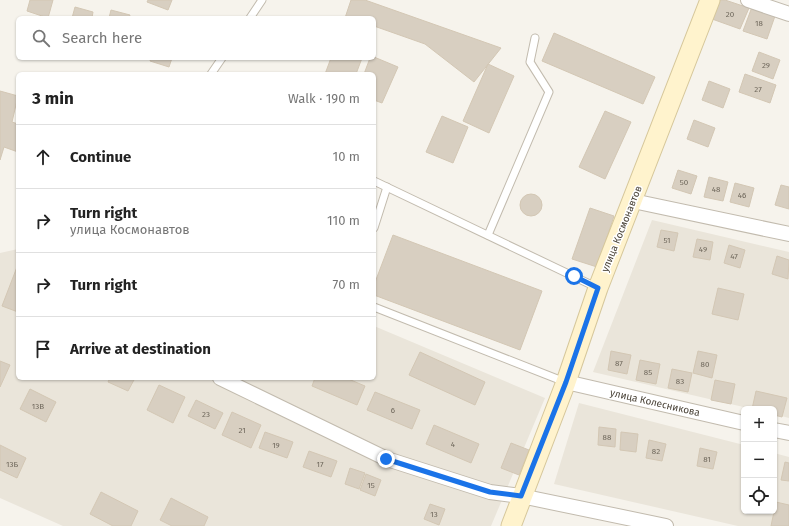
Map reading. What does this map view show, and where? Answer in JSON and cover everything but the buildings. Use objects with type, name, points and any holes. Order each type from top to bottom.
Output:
[{"type":"main road","name":"улица Космонавтов","points":[[511,526],[521,496],[566,382],[598,288],[710,0]]},
{"type":"street","points":[[748,0],[789,14]]},
{"type":"street","points":[[633,201],[789,234]]},
{"type":"street","points":[[224,380],[386,459],[490,492],[521,496],[666,526]]},
{"type":"street","name":"улица Колесникова","points":[[566,382],[741,422]]},
{"type":"street","points":[[777,431],[789,433]]},
{"type":"lane","points":[[251,16],[262,0]]},
{"type":"lane","points":[[488,235],[549,92],[530,62],[535,38]]},
{"type":"lane","points":[[212,72],[221,60]]},
{"type":"lane","points":[[376,182],[598,288]]},
{"type":"lane","points":[[376,222],[387,187]]},
{"type":"lane","points":[[376,308],[566,382]]},
{"type":"shaded area","points":[[652,220],[789,252],[789,418],[777,415],[777,406],[741,406],[593,372]]},
{"type":"shaded area","points":[[16,249],[16,380],[376,380],[376,327],[545,398],[491,526],[63,526],[0,498],[0,253]]},
{"type":"shaded area","points":[[579,403],[741,444],[741,514],[777,514],[777,454],[789,457],[789,526],[738,526],[554,484]]},
{"type":"route","points":[[386,459],[490,492],[521,496],[566,382],[598,288],[574,276]]}]
